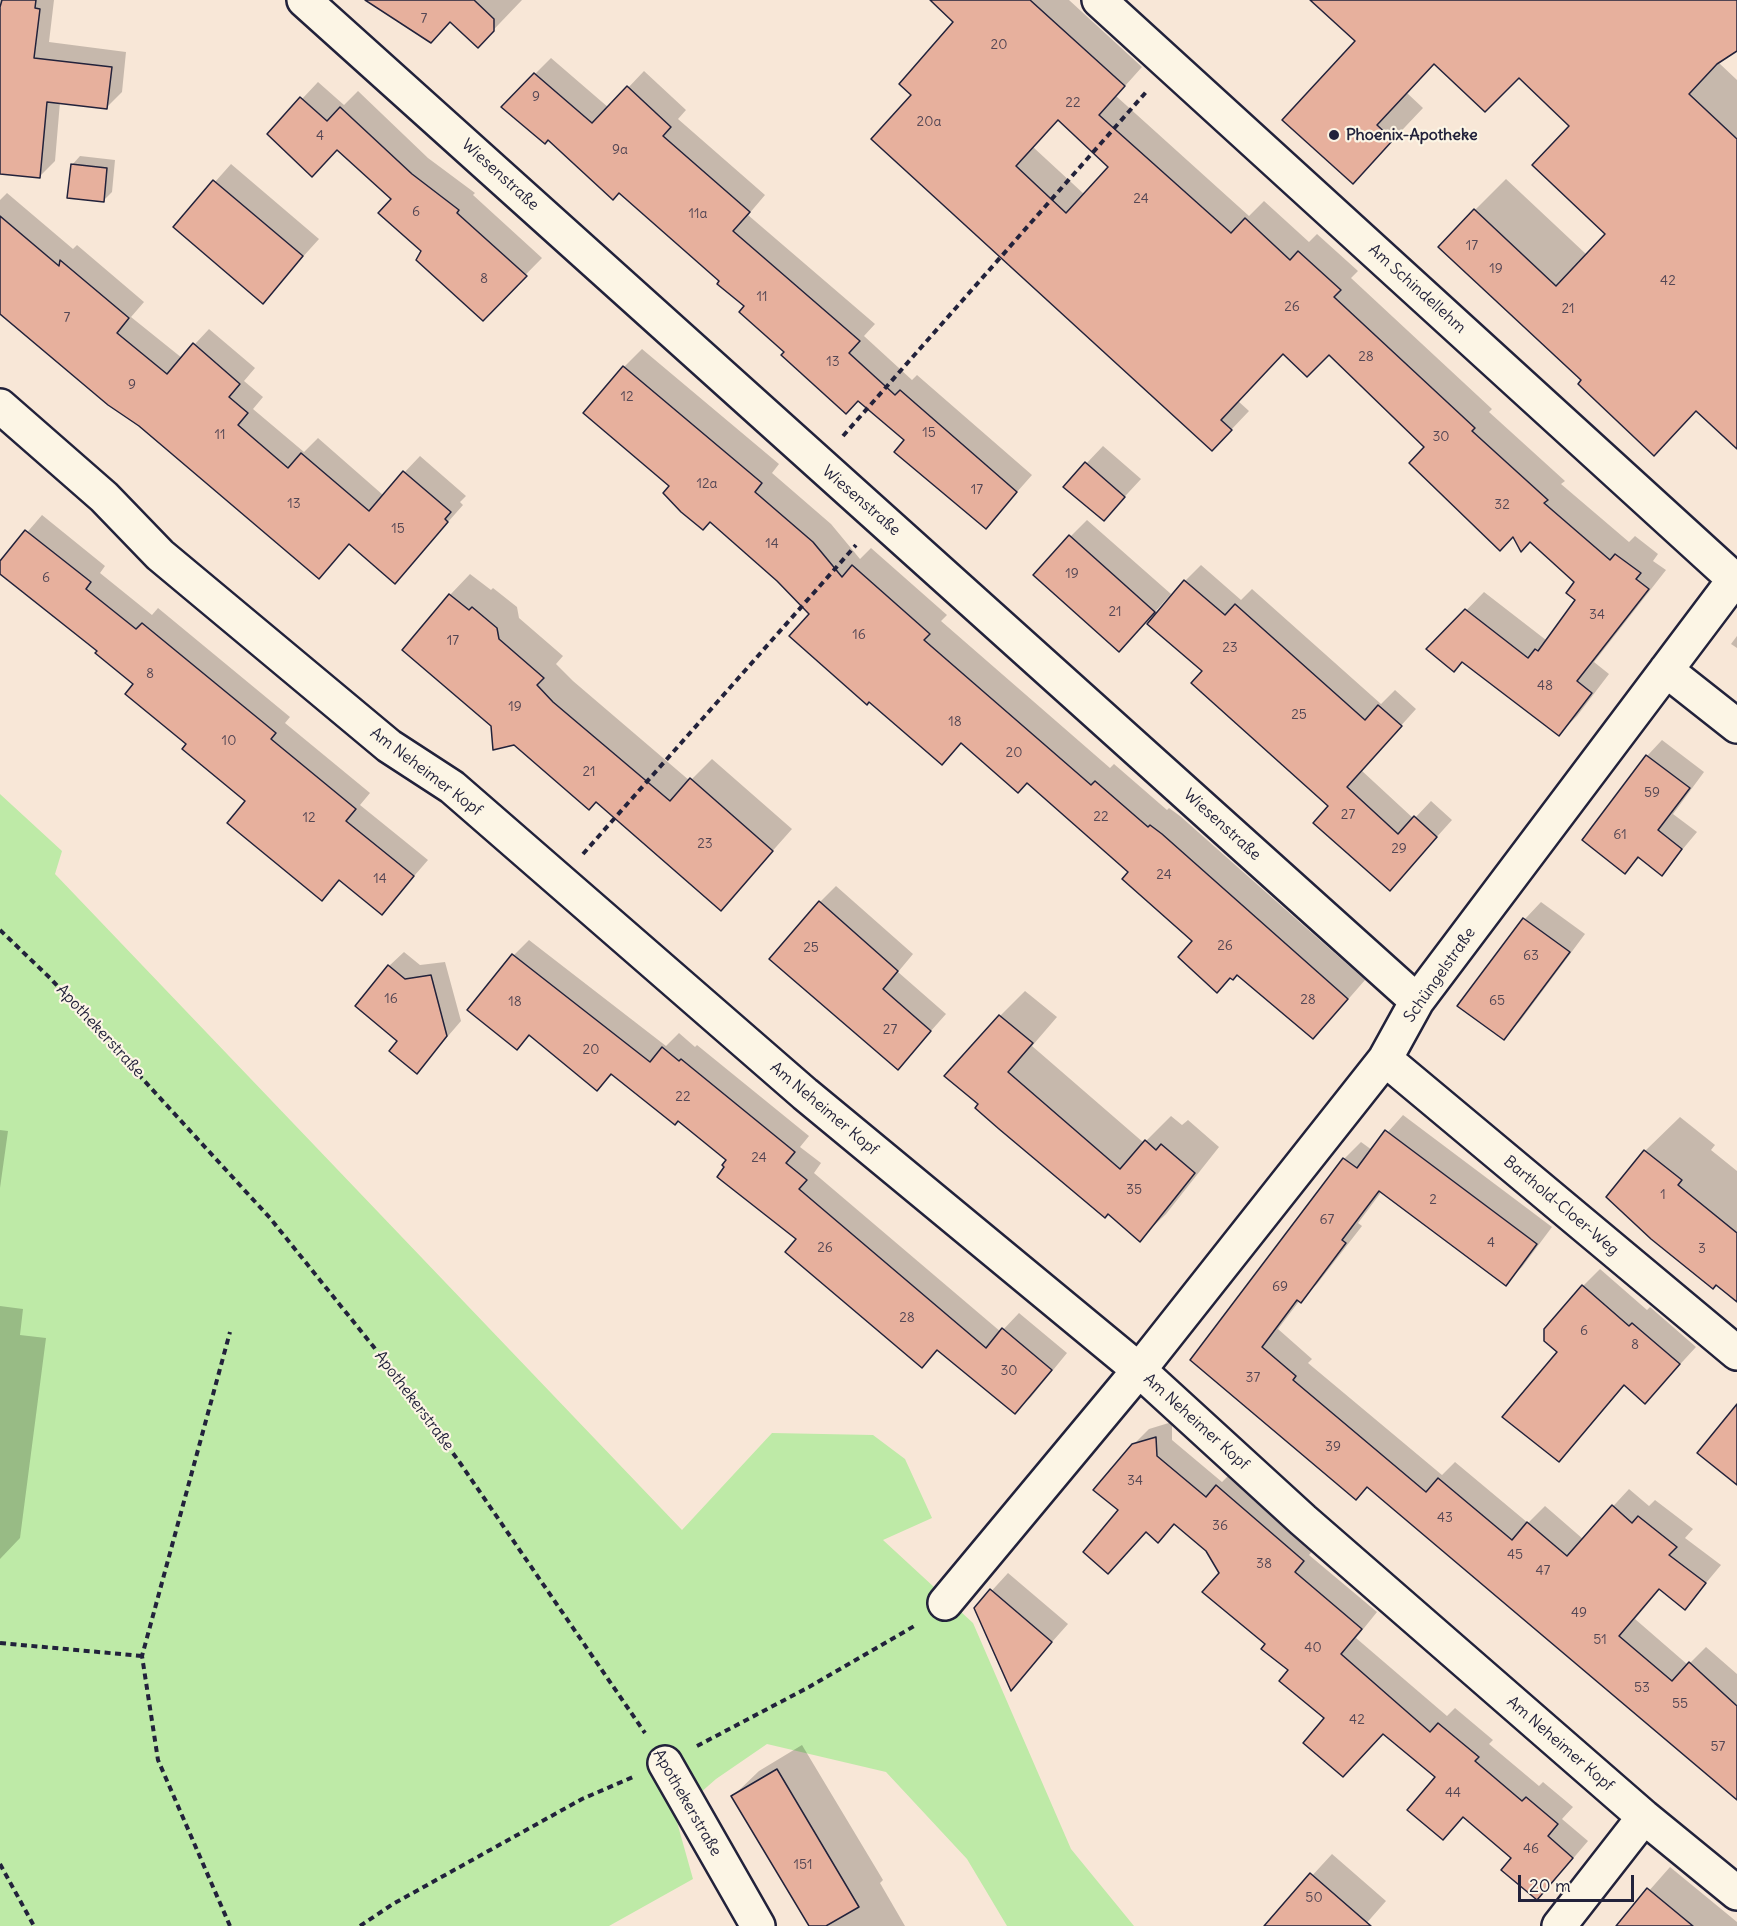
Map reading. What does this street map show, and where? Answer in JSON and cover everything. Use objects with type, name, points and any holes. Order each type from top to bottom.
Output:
[{"type":"street","name":"Wiesenstraße","points":[[304,0],[1417,1001]]},
{"type":"street","name":"Am Schindellehm","points":[[1099,0],[1736,578]]},
{"type":"street","name":"Am Neheimer Kopf","points":[[0,406],[105,497],[160,555],[389,746],[452,787],[561,879],[806,1095],[1139,1370],[1303,1520],[1644,1817],[1737,1893]]},
{"type":"street","name":"Schüngelstraße","points":[[945,1603],[1139,1370],[1385,1059],[1417,1001],[1736,578]]},
{"type":"street","points":[[1666,670],[1737,726]]},
{"type":"street","name":"Barthold-Cloer-Weg","points":[[1385,1059],[1737,1353]]},
{"type":"street","name":"Apothekerstraße","points":[[666,1763],[758,1926]]},
{"type":"street","points":[[1559,1926],[1644,1817]]},
{"type":"path","points":[[818,464],[1170,65]]},
{"type":"path","points":[[561,879],[880,518]]},
{"type":"path","name":"Apothekerstraße","points":[[0,930],[51,979],[270,1218],[374,1346],[458,1460],[666,1763]]},
{"type":"path","points":[[230,1332],[142,1656],[148,1712],[158,1760],[230,1926]]},
{"type":"path","points":[[360,1926],[393,1904],[582,1799],[666,1763],[809,1687],[913,1627],[945,1603]]},
{"type":"path","points":[[0,1643],[142,1656]]},
{"type":"path","points":[[0,1864],[34,1926]]},
{"type":"green space","points":[[0,794],[62,851],[55,874],[682,1530],[772,1433],[873,1435],[905,1459],[932,1518],[883,1540],[973,1623],[1071,1849],[1134,1926],[1007,1926],[967,1859],[886,1772],[767,1744],[716,1779],[675,1815],[693,1879],[609,1926],[0,1926]]},
{"type":"building","points":[[2,0],[36,0],[35,8],[40,9],[34,58],[112,67],[107,109],[47,102],[40,178],[0,174],[0,7]]},
{"type":"building","points":[[365,0],[474,0],[494,19],[494,31],[478,48],[450,22],[431,43]]},
{"type":"building","points":[[930,0],[1030,0],[1125,86],[1099,115],[1231,233],[1245,218],[1290,260],[1298,251],[1341,290],[1334,297],[1475,428],[1472,431],[1548,500],[1544,503],[1610,560],[1615,554],[1641,573],[1636,579],[1649,589],[1577,681],[1592,693],[1559,736],[1462,662],[1454,672],[1426,649],[1465,609],[1528,658],[1535,649],[1538,651],[1575,600],[1566,593],[1574,582],[1530,542],[1521,552],[1513,537],[1500,551],[1409,463],[1424,447],[1329,355],[1307,377],[1283,354],[1221,420],[1232,430],[1212,451],[871,139],[911,95],[899,84],[953,22]],"holes":[[[1058,120],[1108,167],[1066,213],[1016,166]]]},
{"type":"building","points":[[1310,0],[1737,0],[1737,51],[1717,64],[1689,94],[1737,139],[1737,449],[1696,411],[1654,456],[1578,384],[1581,380],[1438,247],[1474,209],[1556,286],[1605,234],[1532,165],[1569,126],[1519,78],[1485,112],[1434,64],[1377,125],[1393,140],[1353,184],[1282,120],[1355,41]]},
{"type":"building","points":[[534,73],[592,123],[627,86],[671,127],[663,136],[750,212],[733,231],[860,341],[849,353],[895,395],[900,390],[1017,492],[986,529],[894,452],[904,440],[858,401],[846,414],[781,355],[784,352],[739,312],[744,306],[717,284],[719,281],[619,193],[613,200],[548,140],[545,144],[501,107]]},
{"type":"building","points":[[300,97],[327,121],[340,107],[412,174],[459,210],[457,213],[527,276],[483,321],[416,260],[421,251],[378,213],[391,199],[337,150],[312,177],[267,134]]},
{"type":"building","points":[[71,164],[107,168],[104,202],[67,198]]},
{"type":"building","points":[[213,180],[303,256],[263,304],[173,227]]},
{"type":"building","points":[[0,216],[59,266],[60,260],[129,318],[117,333],[167,374],[193,343],[240,384],[229,397],[248,413],[238,425],[288,468],[301,453],[369,511],[403,471],[451,512],[445,519],[448,522],[395,584],[349,544],[319,579],[139,426],[108,405],[0,314]]},
{"type":"building","points":[[623,366],[762,483],[755,492],[813,542],[842,577],[852,565],[930,634],[924,640],[1091,785],[1095,781],[1148,827],[1150,825],[1162,834],[1348,999],[1313,1039],[1237,975],[1233,980],[1230,978],[1217,993],[1178,957],[1192,941],[1122,879],[1128,872],[1027,783],[1018,793],[961,743],[942,765],[869,702],[867,705],[789,636],[809,614],[777,581],[710,522],[703,530],[681,512],[663,493],[669,486],[583,413]]},
{"type":"building","points":[[1085,462],[1125,497],[1104,521],[1063,487]]},
{"type":"building","points":[[25,530],[91,582],[86,589],[136,629],[142,623],[276,733],[271,739],[356,809],[346,821],[414,876],[382,915],[339,880],[322,901],[227,823],[245,801],[182,749],[186,744],[125,694],[133,684],[95,653],[97,651],[0,574],[0,561]]},
{"type":"building","points":[[1069,535],[1155,612],[1119,652],[1033,575]]},
{"type":"building","points":[[1184,580],[1225,615],[1235,604],[1365,720],[1378,705],[1402,726],[1347,787],[1398,834],[1414,816],[1437,837],[1390,891],[1313,823],[1328,806],[1191,683],[1202,671],[1147,624]]},
{"type":"building","points":[[449,594],[469,610],[472,607],[497,628],[499,639],[544,678],[537,685],[553,702],[670,801],[690,778],[773,851],[721,911],[596,802],[589,810],[514,745],[493,750],[491,726],[402,650]]},
{"type":"building","points":[[1646,755],[1690,788],[1658,830],[1682,849],[1662,876],[1638,857],[1625,874],[1582,840]]},
{"type":"building","points":[[819,901],[898,971],[883,989],[931,1031],[898,1070],[769,959]]},
{"type":"building","points":[[1523,918],[1570,952],[1504,1040],[1457,1006]]},
{"type":"building","points":[[512,954],[650,1062],[662,1047],[679,1061],[681,1059],[795,1152],[786,1163],[807,1180],[799,1189],[986,1348],[1002,1328],[1052,1370],[1015,1414],[937,1350],[922,1368],[785,1252],[796,1239],[717,1177],[726,1160],[678,1121],[675,1125],[611,1074],[597,1091],[529,1035],[517,1050],[467,1010]]},
{"type":"building","points":[[388,965],[405,979],[431,975],[447,1036],[417,1074],[389,1051],[397,1041],[355,1006]]},
{"type":"building","points":[[999,1015],[1033,1043],[1008,1072],[1120,1169],[1145,1140],[1156,1150],[1161,1144],[1195,1173],[1140,1242],[1108,1214],[1105,1218],[999,1129],[975,1108],[978,1104],[944,1076]]},
{"type":"building","points":[[1385,1130],[1537,1244],[1506,1286],[1379,1191],[1342,1240],[1346,1243],[1301,1303],[1297,1300],[1262,1347],[1296,1376],[1293,1380],[1426,1492],[1438,1478],[1512,1540],[1527,1522],[1567,1556],[1612,1505],[1632,1523],[1638,1516],[1677,1547],[1669,1555],[1706,1583],[1685,1610],[1659,1589],[1619,1636],[1672,1681],[1689,1662],[1737,1706],[1737,1800],[1367,1487],[1356,1500],[1190,1360],[1343,1158],[1357,1168]]},
{"type":"building","points":[[1644,1150],[1682,1180],[1678,1185],[1737,1233],[1737,1302],[1716,1285],[1713,1289],[1651,1239],[1606,1197]]},
{"type":"building","points":[[1582,1285],[1629,1326],[1632,1323],[1680,1364],[1645,1404],[1624,1385],[1559,1462],[1502,1417],[1557,1352],[1544,1341],[1544,1329]]},
{"type":"building","points":[[1737,1404],[1737,1485],[1697,1453]]},
{"type":"building","points":[[1156,1437],[1157,1456],[1206,1497],[1216,1485],[1304,1561],[1295,1572],[1362,1629],[1341,1654],[1430,1732],[1438,1723],[1479,1757],[1475,1761],[1522,1801],[1526,1797],[1558,1824],[1548,1836],[1573,1858],[1537,1900],[1501,1870],[1511,1858],[1463,1817],[1443,1840],[1407,1810],[1435,1777],[1383,1734],[1343,1777],[1303,1743],[1324,1718],[1279,1681],[1288,1670],[1261,1649],[1265,1644],[1202,1592],[1219,1573],[1206,1551],[1174,1524],[1158,1543],[1146,1532],[1108,1574],[1083,1552],[1118,1510],[1093,1490],[1132,1444]]},
{"type":"building","points":[[990,1589],[1052,1642],[1011,1691],[974,1608]]},
{"type":"building","points":[[777,1769],[859,1907],[826,1926],[809,1926],[731,1796]]},
{"type":"building","points":[[1310,1873],[1371,1926],[1264,1926]]},
{"type":"building","points":[[1647,1888],[1693,1926],[1616,1926]]},
{"type":"place","name":"Phoenix-Apotheke","points":[[1334,135]]}]
